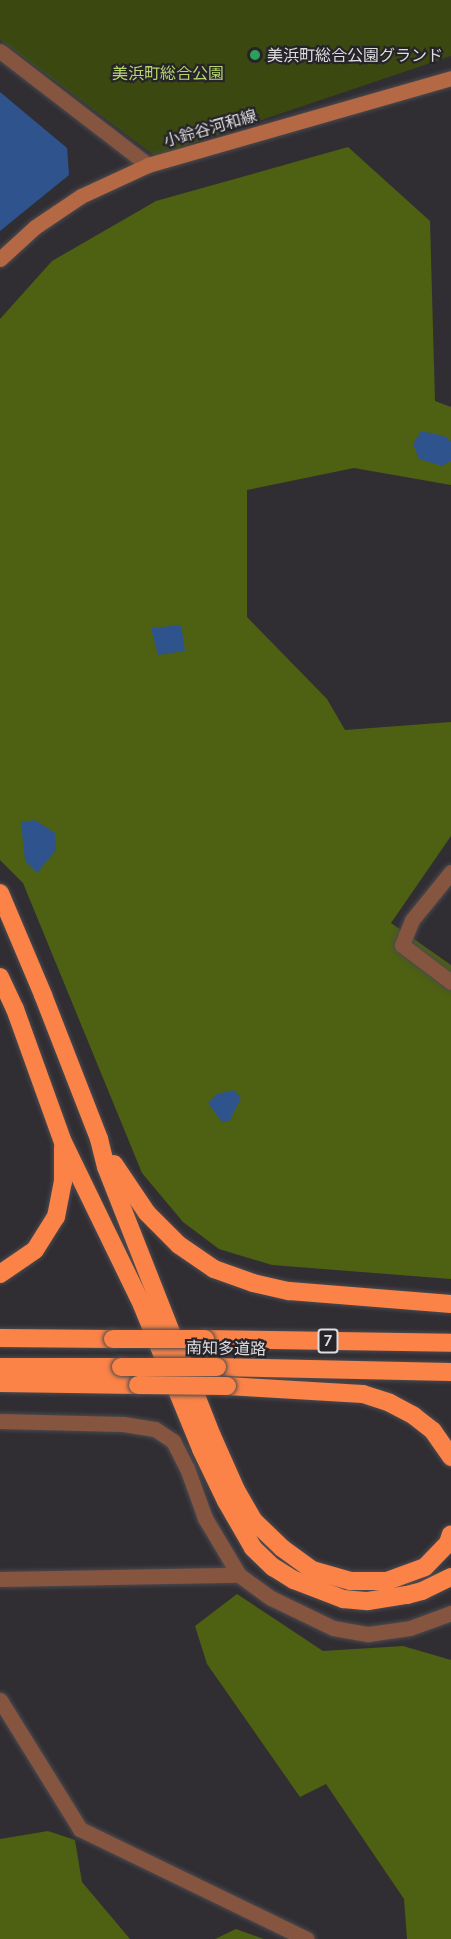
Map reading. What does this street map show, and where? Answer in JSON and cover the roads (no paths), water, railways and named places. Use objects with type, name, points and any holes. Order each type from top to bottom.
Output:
[{"type":"highway","points":[[0,893],[43,995],[99,1140],[106,1167],[212,1437],[236,1491],[254,1521],[282,1548],[312,1570],[350,1581],[387,1581],[425,1567],[448,1543],[451,1534]]},
{"type":"highway","points":[[0,977],[15,1009],[63,1142],[142,1305],[201,1449],[226,1501],[253,1548],[273,1567],[294,1580],[343,1599],[368,1601],[407,1595],[451,1578]]},
{"type":"highway","points":[[99,1140],[147,1213],[179,1245],[214,1269],[253,1283],[289,1291],[451,1304]]},
{"type":"highway","points":[[0,1274],[34,1250],[56,1217],[63,1182],[63,1142]]},
{"type":"highway","name":"南知多道路","points":[[0,1338],[451,1343]]},
{"type":"highway","name":"南知多道路","points":[[0,1367],[218,1367],[451,1372]]},
{"type":"highway","points":[[0,1383],[227,1386],[363,1394],[390,1403],[414,1416],[433,1431],[451,1457]]},
{"type":"main road","name":"小鈴谷河和線","points":[[0,259],[35,227],[81,196],[148,165],[451,78]]},
{"type":"street","points":[[0,51],[148,165]]},
{"type":"street","points":[[451,872],[412,920],[402,945],[451,982]]},
{"type":"street","points":[[0,1421],[123,1424],[155,1429],[172,1441],[187,1468],[205,1518],[239,1575],[272,1598],[333,1628],[368,1634],[410,1628],[451,1613]]},
{"type":"street","points":[[0,1579],[239,1575]]},
{"type":"street","points":[[0,1700],[80,1829],[307,1939]]},
{"type":"water","points":[[0,92],[67,148],[69,175],[0,231]]},
{"type":"water","points":[[421,431],[444,436],[451,441],[451,461],[442,466],[419,459],[413,444]]},
{"type":"water","points":[[181,625],[185,651],[158,655],[151,628]]},
{"type":"water","points":[[35,820],[55,833],[56,850],[37,873],[25,861],[21,822]]},
{"type":"water","points":[[234,1090],[241,1098],[229,1122],[221,1121],[208,1103],[217,1094]]},
{"type":"place","name":"美浜町総合公園グランド","points":[[255,55]]},
{"type":"park label","name":"美浜町総合公園","points":[[168,73]]}]
